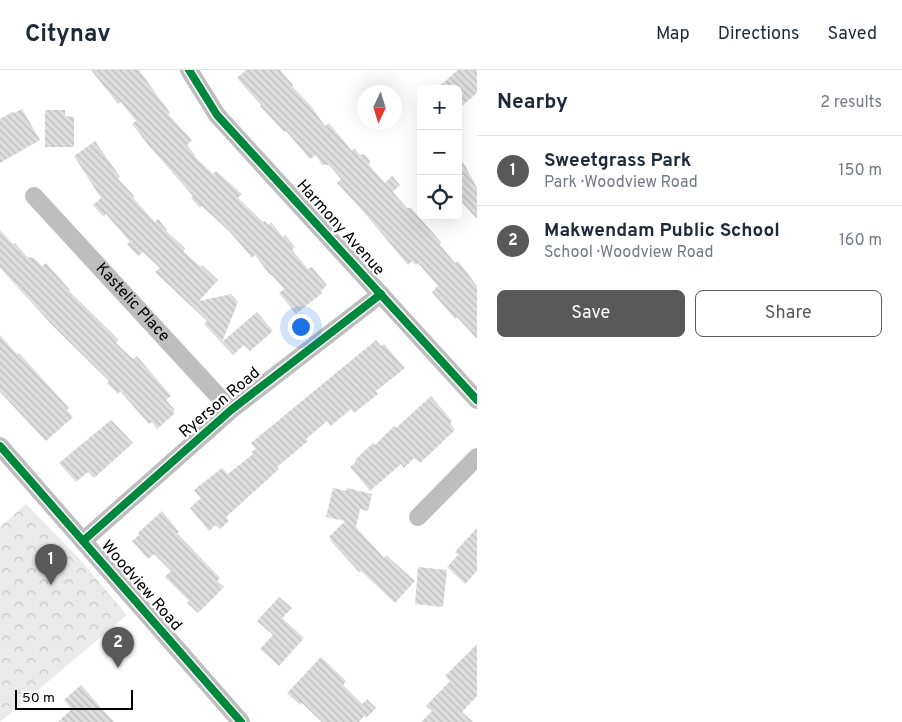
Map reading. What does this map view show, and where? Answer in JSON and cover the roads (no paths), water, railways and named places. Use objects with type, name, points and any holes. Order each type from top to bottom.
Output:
[{"type":"street","name":"Harmony Avenue","points":[[189,70],[217,114],[477,400]]},
{"type":"street","name":"Kastelic Place","points":[[34,196],[231,410]]},
{"type":"street","name":"Ryerson Road","points":[[83,541],[231,410],[381,294]]},
{"type":"street","name":"Woodview Road","points":[[0,446],[241,722]]},
{"type":"street","points":[[418,517],[477,456]]},
{"type":"place","name":"Sweetgrass Park","points":[[51,585]]},
{"type":"place","name":"Makwendam Public School","points":[[118,668]]}]
